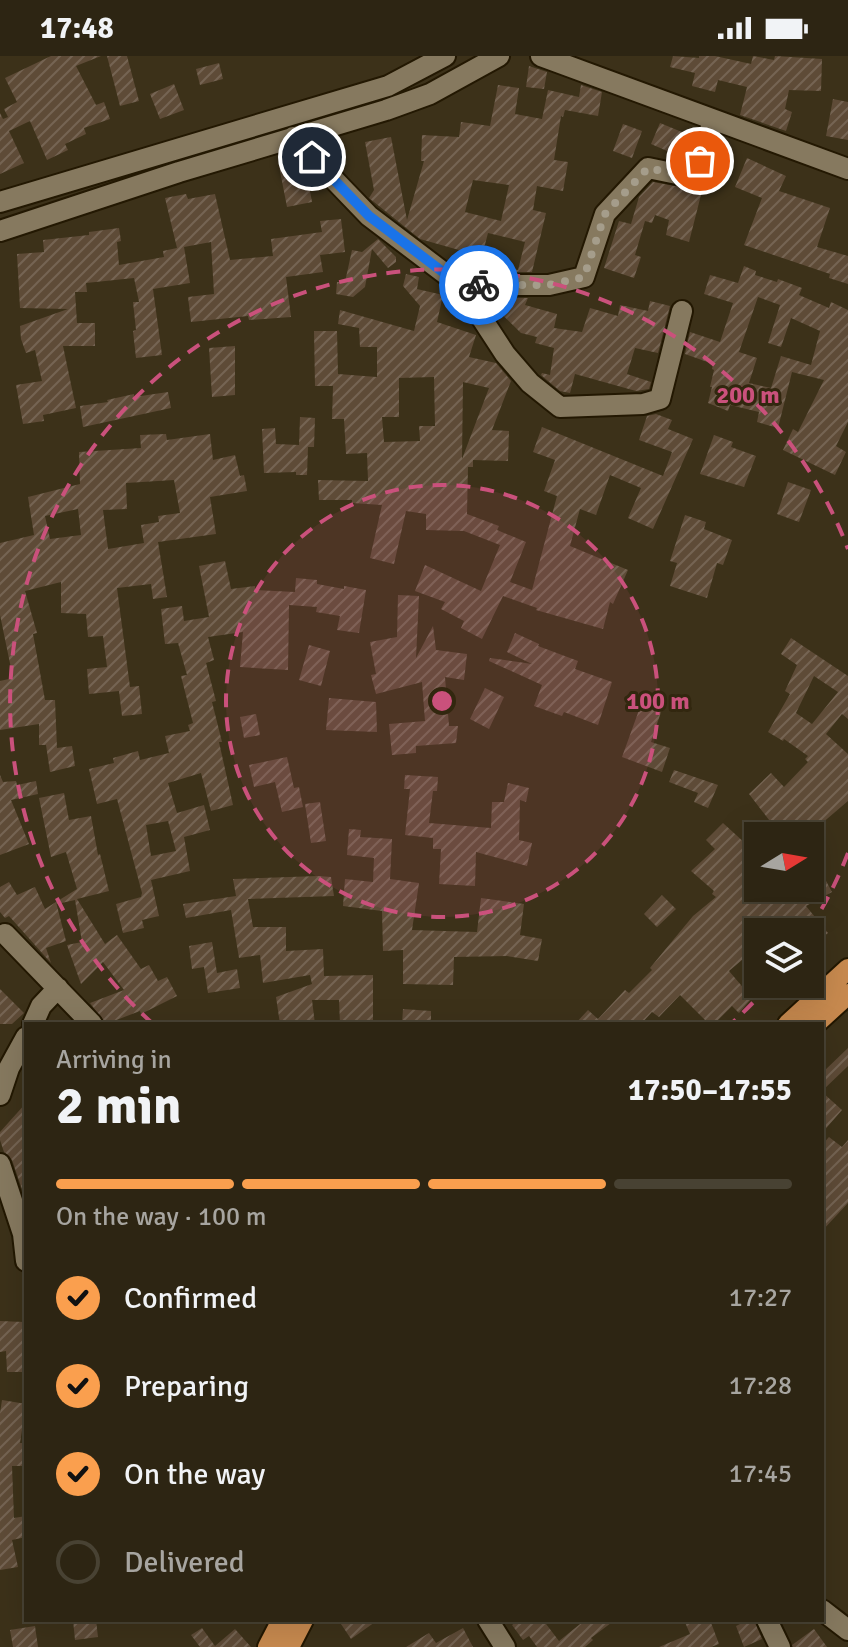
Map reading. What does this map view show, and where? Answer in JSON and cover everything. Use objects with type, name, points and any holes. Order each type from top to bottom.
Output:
[{"type":"main road","points":[[790,1022],[848,969]]},
{"type":"main road","points":[[817,1022],[848,994]]},
{"type":"main road","points":[[268,1647],[281,1622]]},
{"type":"main road","points":[[289,1647],[302,1622]]},
{"type":"street","points":[[0,202],[388,86],[445,56]]},
{"type":"street","points":[[0,231],[386,110],[430,94],[499,56]]},
{"type":"street","points":[[541,56],[848,169]]},
{"type":"street","points":[[460,285],[549,285],[584,277],[605,214],[648,168],[677,174],[700,161],[713,121]]},
{"type":"street","points":[[293,137],[369,216],[460,285],[505,354],[530,383],[560,407],[643,404],[660,399],[682,311]]},
{"type":"street","points":[[5,934],[90,1022]]},
{"type":"street","points":[[34,1022],[41,1006],[58,988]]},
{"type":"street","points":[[0,1095],[9,1068],[24,1041]]},
{"type":"street","points":[[0,1164],[24,1243]]},
{"type":"street","points":[[824,1612],[848,1630]]},
{"type":"street","points":[[489,1622],[505,1647]]},
{"type":"street","points":[[768,1622],[780,1647]]},
{"type":"building","points":[[51,56],[101,56],[76,66],[96,105],[104,102],[110,119],[84,128],[86,134],[65,144],[68,150],[47,160],[30,121],[9,131],[24,163],[0,174],[0,113],[3,119],[8,117],[4,109],[17,102],[5,78]]},
{"type":"building","points":[[107,56],[127,56],[139,101],[120,106]]},
{"type":"building","points":[[673,56],[715,56],[751,64],[753,56],[774,60],[775,56],[822,59],[821,91],[789,90],[785,109],[792,112],[786,131],[740,115],[747,87],[718,80],[715,92],[692,86],[695,73],[670,67]]},
{"type":"building","points":[[219,63],[223,79],[200,85],[196,69]]},
{"type":"building","points":[[529,66],[547,72],[544,89],[526,87]]},
{"type":"building","points":[[174,84],[184,110],[160,119],[150,94]]},
{"type":"building","points":[[498,85],[519,88],[515,114],[542,119],[548,90],[579,97],[581,85],[602,92],[598,116],[565,110],[561,116],[554,160],[568,162],[563,191],[537,186],[533,210],[546,213],[532,272],[472,272],[460,269],[455,265],[459,250],[420,239],[369,198],[374,190],[365,142],[391,137],[407,220],[424,161],[421,161],[422,135],[459,137],[461,122],[490,126]],"holes":[[[473,180],[509,185],[501,221],[465,212]],[[488,233],[525,242],[518,270],[482,256]]]},
{"type":"building","points":[[833,99],[848,102],[848,140],[826,136]]},
{"type":"building","points":[[660,123],[694,137],[687,153],[681,157],[651,144]]},
{"type":"building","points":[[623,124],[642,131],[632,158],[613,151]]},
{"type":"building","points":[[747,158],[786,176],[779,191],[830,208],[817,247],[848,256],[848,284],[829,278],[830,274],[744,245],[762,198],[735,187]]},
{"type":"building","points":[[300,163],[306,169],[312,202],[287,207],[279,166]]},
{"type":"building","points":[[653,182],[702,191],[689,242],[666,235],[669,220],[655,215],[652,223],[645,221],[635,255],[641,257],[634,278],[604,268],[619,221],[631,224],[639,197]]},
{"type":"building","points":[[186,194],[188,199],[215,194],[230,260],[273,256],[271,239],[322,232],[320,221],[341,219],[345,252],[320,255],[323,272],[286,277],[291,317],[249,320],[248,316],[191,322],[188,297],[214,294],[211,242],[184,247],[190,283],[153,289],[162,355],[136,358],[133,302],[139,302],[134,278],[86,283],[87,292],[75,292],[77,323],[95,323],[95,346],[63,346],[76,408],[43,415],[44,421],[23,424],[16,385],[42,381],[35,350],[26,353],[20,326],[68,309],[20,308],[17,254],[44,252],[43,240],[119,228],[119,265],[164,257],[163,251],[177,248],[165,198]]},
{"type":"building","points":[[378,239],[396,257],[396,262],[388,268],[372,249],[365,287],[353,297],[336,294],[337,282],[345,282],[352,250],[362,252]]},
{"type":"building","points":[[744,266],[756,271],[755,275],[802,288],[799,295],[829,308],[831,302],[848,310],[848,422],[836,446],[846,452],[835,475],[783,450],[793,429],[798,432],[824,380],[792,372],[778,428],[757,422],[759,412],[730,405],[728,411],[708,403],[713,364],[685,354],[690,332],[720,342],[733,303],[704,294],[710,275],[738,283]],"holes":[[[758,297],[780,305],[768,343],[781,347],[791,318],[820,331],[811,365],[781,356],[771,388],[749,383],[757,358],[739,352]]]},
{"type":"building","points":[[406,274],[419,277],[417,289],[443,295],[437,322],[476,335],[469,357],[496,363],[511,381],[492,430],[509,431],[508,461],[473,460],[473,467],[468,467],[467,514],[499,526],[497,530],[526,542],[510,582],[532,590],[557,496],[544,491],[555,460],[533,452],[542,427],[663,476],[672,452],[639,440],[647,416],[656,414],[672,420],[668,429],[693,439],[653,529],[628,518],[641,488],[610,475],[596,515],[580,509],[570,546],[628,570],[613,604],[610,602],[603,629],[536,610],[503,596],[482,639],[461,628],[464,621],[441,609],[445,602],[415,591],[425,565],[481,591],[500,545],[464,531],[426,530],[426,514],[406,511],[394,564],[370,558],[382,505],[352,503],[352,500],[319,500],[318,480],[368,481],[367,453],[346,454],[344,419],[332,419],[333,386],[315,386],[314,331],[337,331],[338,374],[377,377],[377,347],[360,347],[359,328],[338,324],[340,310],[414,331],[420,306],[403,286]],"holes":[[[434,377],[435,426],[419,426],[420,441],[384,442],[382,417],[399,417],[399,378]],[[463,382],[489,388],[462,459]]]},
{"type":"building","points":[[485,298],[528,298],[525,305],[557,314],[554,328],[582,332],[590,308],[618,316],[620,305],[648,311],[650,301],[670,306],[658,353],[635,348],[627,374],[651,382],[649,389],[636,391],[575,374],[570,393],[560,391],[541,375],[550,375],[554,348],[535,343],[537,337],[521,333]]},
{"type":"building","points":[[235,346],[235,395],[212,397],[209,348]]},
{"type":"building","points":[[168,392],[171,408],[83,427],[80,406],[134,394],[134,397]]},
{"type":"building","points":[[300,417],[315,418],[314,447],[308,447],[307,475],[296,475],[296,472],[264,473],[262,429],[275,428],[276,444],[299,445]]},
{"type":"building","points":[[166,434],[167,440],[210,434],[213,460],[235,455],[247,491],[210,497],[216,534],[158,542],[167,597],[153,599],[151,584],[117,588],[130,687],[139,686],[142,714],[122,716],[119,691],[89,694],[87,669],[107,667],[103,636],[88,637],[86,614],[61,613],[61,582],[25,591],[37,633],[33,634],[45,700],[55,700],[57,748],[72,746],[75,766],[50,772],[46,745],[39,745],[39,724],[0,730],[0,681],[13,678],[0,615],[0,543],[34,535],[28,497],[80,484],[79,452],[141,448],[140,435]],"holes":[[[174,480],[180,513],[158,516],[159,522],[141,525],[144,543],[108,549],[103,510],[127,509],[126,483]],[[78,509],[81,535],[50,539],[45,516]]]},
{"type":"building","points":[[714,435],[733,442],[731,447],[756,456],[744,487],[700,474]]},
{"type":"building","points":[[788,482],[811,490],[799,522],[777,514]]},
{"type":"building","points":[[685,515],[706,522],[704,529],[732,540],[723,565],[717,563],[707,598],[670,586],[677,563],[670,561]]},
{"type":"building","points":[[225,561],[231,589],[255,586],[255,590],[295,592],[296,578],[317,580],[317,584],[344,589],[344,586],[366,590],[359,633],[337,630],[340,616],[316,612],[317,607],[289,605],[288,670],[240,667],[243,632],[208,637],[214,660],[206,663],[216,701],[212,702],[233,805],[211,811],[201,773],[168,783],[177,813],[204,805],[210,830],[184,837],[190,871],[151,880],[159,916],[142,920],[144,928],[123,933],[116,904],[141,897],[142,893],[117,799],[97,804],[89,769],[114,763],[113,758],[138,751],[140,760],[169,753],[165,736],[190,731],[188,725],[193,723],[181,676],[187,675],[178,643],[165,644],[161,609],[182,606],[184,621],[209,617],[199,566]],"holes":[[[168,821],[176,851],[151,856],[146,825]]]},
{"type":"building","points":[[398,595],[419,596],[416,658],[433,626],[436,650],[467,654],[464,680],[445,677],[449,726],[458,726],[456,743],[416,746],[416,753],[392,755],[389,724],[425,721],[422,682],[376,694],[371,675],[376,674],[370,642],[397,637]]},
{"type":"building","points":[[515,633],[538,646],[578,661],[575,669],[612,682],[598,725],[564,712],[562,716],[534,706],[542,685],[489,661],[490,658],[532,664],[507,652]]},
{"type":"building","points":[[791,638],[848,676],[848,719],[842,714],[826,734],[848,754],[848,801],[823,822],[771,822],[749,794],[771,773],[784,787],[808,762],[805,759],[808,756],[768,732],[790,694],[785,691],[797,665],[781,654]],"holes":[[[814,676],[838,692],[812,724],[796,713]]]},
{"type":"building","points":[[309,645],[330,651],[321,686],[299,680]]},
{"type":"building","points":[[485,688],[504,697],[489,729],[470,719]]},
{"type":"building","points":[[329,698],[376,702],[377,732],[326,730]]},
{"type":"building","points":[[643,699],[663,706],[651,742],[670,748],[662,772],[622,757]]},
{"type":"building","points":[[256,714],[260,735],[244,738],[240,717]]},
{"type":"building","points":[[287,757],[294,788],[299,787],[303,807],[282,812],[275,782],[254,787],[249,765]]},
{"type":"building","points":[[674,770],[718,785],[708,808],[694,802],[698,793],[669,782]]},
{"type":"building","points":[[0,775],[3,782],[16,781],[17,785],[36,781],[38,794],[11,800],[29,844],[0,855]]},
{"type":"building","points":[[405,775],[438,777],[429,823],[491,828],[492,802],[504,802],[508,783],[529,788],[526,802],[520,800],[519,840],[532,843],[527,866],[476,852],[475,886],[439,884],[441,849],[433,849],[433,838],[405,835],[410,789],[404,789]]},
{"type":"building","points":[[64,793],[69,820],[91,816],[109,891],[77,899],[105,944],[117,935],[141,969],[149,965],[158,981],[167,977],[177,996],[141,1014],[140,1011],[111,1022],[104,1022],[90,1003],[124,990],[103,962],[81,984],[67,945],[82,942],[75,900],[56,902],[77,889],[66,852],[51,857],[39,798]]},
{"type":"building","points":[[320,802],[326,841],[311,843],[305,804]]},
{"type":"building","points":[[723,823],[744,842],[744,902],[813,902],[806,906],[816,918],[744,918],[744,958],[729,971],[744,989],[744,998],[752,998],[739,1013],[732,1006],[716,1022],[707,1022],[680,995],[659,1017],[652,1012],[643,1022],[577,1022],[588,1010],[598,1019],[625,990],[629,993],[652,970],[650,968],[693,916],[716,897],[712,894],[714,891],[691,871],[715,849],[706,840]]},
{"type":"building","points":[[349,829],[361,830],[360,837],[392,839],[390,879],[419,883],[412,930],[477,932],[481,898],[524,904],[520,935],[542,939],[538,961],[507,956],[454,957],[453,985],[403,984],[403,950],[383,951],[382,911],[343,906],[345,879],[373,882],[374,858],[347,855]]},
{"type":"building","points":[[331,877],[334,896],[248,899],[253,927],[286,927],[286,951],[323,949],[324,976],[373,975],[373,1022],[340,1022],[339,1000],[312,1000],[315,1022],[280,1022],[276,997],[312,984],[310,975],[263,983],[260,955],[239,958],[231,910],[186,918],[183,904],[236,896],[233,879]]},
{"type":"building","points":[[824,877],[832,892],[824,896]]},
{"type":"building","points":[[9,882],[17,895],[35,887],[45,909],[56,902],[66,941],[46,948],[51,963],[9,916],[5,918],[0,912],[0,887]]},
{"type":"building","points":[[662,895],[676,909],[657,927],[644,914]]},
{"type":"building","points":[[212,942],[217,973],[237,969],[240,988],[208,993],[204,967],[192,969],[189,946]]},
{"type":"building","points":[[0,989],[24,1013],[12,1024],[0,1024]]},
{"type":"building","points":[[403,1009],[431,1011],[431,1022],[402,1022]]},
{"type":"building","points":[[848,1048],[848,1066],[824,1089],[824,1071]]},
{"type":"building","points":[[824,1094],[842,1110],[824,1131]]},
{"type":"building","points":[[24,1105],[24,1195],[12,1160],[4,1152],[0,1132]]},
{"type":"building","points":[[829,1137],[842,1147],[848,1140],[848,1203],[824,1229],[824,1143]]},
{"type":"building","points":[[0,1321],[24,1322],[24,1372],[7,1372],[6,1351],[0,1352]]},
{"type":"building","points":[[2,1400],[24,1404],[20,1443],[24,1443],[24,1466],[12,1466],[14,1518],[24,1516],[24,1537],[12,1540],[18,1567],[0,1570]]},
{"type":"building","points":[[73,1622],[96,1622],[98,1637],[75,1640]]},
{"type":"building","points":[[344,1622],[375,1622],[351,1639],[341,1624]]},
{"type":"building","points":[[516,1622],[545,1622],[559,1641],[583,1622],[612,1622],[591,1638],[593,1640],[585,1647],[537,1647],[529,1636],[523,1640],[512,1625]]},
{"type":"building","points":[[685,1622],[711,1622],[719,1644],[711,1647],[659,1647],[690,1634]]},
{"type":"building","points":[[755,1622],[762,1639],[744,1647],[736,1626]]},
{"type":"building","points":[[35,1626],[38,1647],[13,1647],[10,1630]]},
{"type":"building","points":[[202,1628],[215,1646],[235,1629],[251,1647],[200,1647],[191,1635]]},
{"type":"building","points":[[463,1628],[473,1647],[406,1647],[429,1633],[436,1643]]},
{"type":"building","points":[[814,1629],[827,1647],[793,1647],[792,1645]]},
{"type":"way so far","points":[[479,285],[549,285],[584,277],[605,214],[648,168],[677,174],[700,161]]},
{"type":"route","points":[[312,157],[369,216],[460,285],[479,285]]}]
